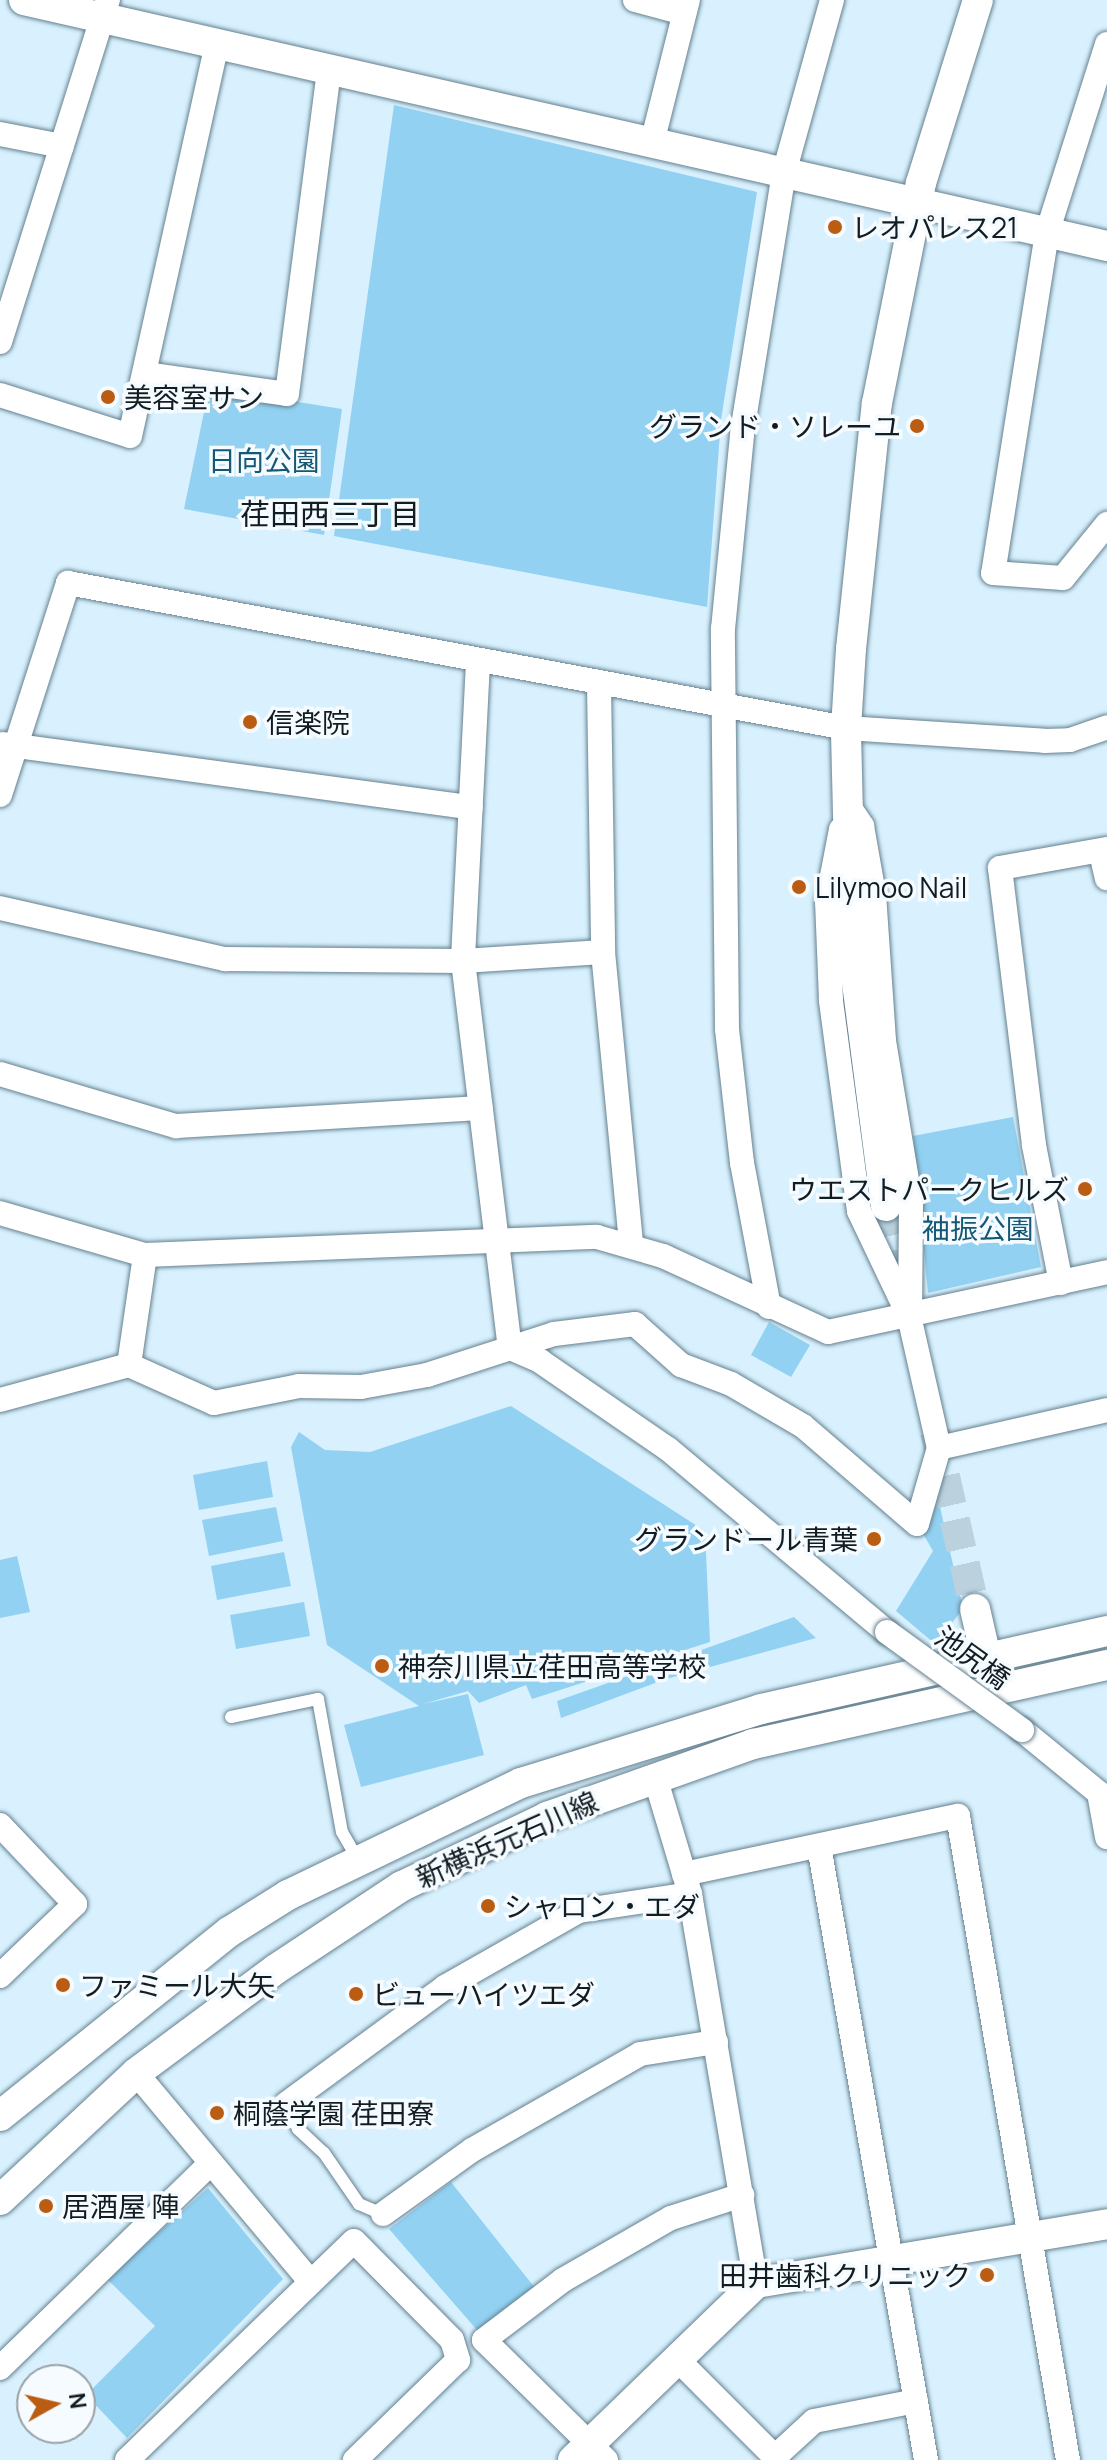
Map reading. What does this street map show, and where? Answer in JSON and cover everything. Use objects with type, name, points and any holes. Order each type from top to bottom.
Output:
[{"type":"street","points":[[24,0],[105,9],[217,45],[1107,246]]},
{"type":"street","points":[[635,0],[686,6],[652,143]]},
{"type":"street","points":[[769,1307],[742,1163],[727,1029],[723,629],[743,426],[784,173],[832,0]]},
{"type":"street","points":[[886,1206],[851,937],[846,728],[877,403],[916,203],[978,0]]},
{"type":"street","points":[[0,342],[105,9]]},
{"type":"street","points":[[1107,44],[1047,233],[993,573],[1063,578],[1107,524]]},
{"type":"street","points":[[0,395],[130,436],[217,45]]},
{"type":"street","points":[[145,374],[287,394],[329,69]]},
{"type":"street","points":[[0,134],[62,146]]},
{"type":"street","points":[[0,795],[8,744],[68,583],[723,709],[846,728],[1045,741],[1070,740],[1107,727]]},
{"type":"street","points":[[478,662],[463,961],[510,1348]]},
{"type":"street","points":[[599,685],[603,952],[631,1243]]},
{"type":"street","points":[[8,744],[471,807]]},
{"type":"street","points":[[847,802],[862,826],[874,894],[884,1041],[911,1204],[909,1316]]},
{"type":"street","points":[[0,1400],[129,1365],[214,1403],[299,1386],[361,1387],[427,1375],[554,1334],[635,1324],[681,1365],[731,1384],[803,1426],[917,1524],[939,1448],[909,1316],[859,1211],[831,1000],[827,902],[847,802]]},
{"type":"street","points":[[1061,1283],[1034,1145],[1000,868],[1104,851],[1107,878]]},
{"type":"street","points":[[0,908],[225,959],[463,961],[603,952]]},
{"type":"street","points":[[0,1074],[176,1126],[480,1108]]},
{"type":"street","points":[[0,1213],[145,1255],[597,1237],[631,1243],[828,1332],[1107,1272]]},
{"type":"street","points":[[129,1365],[145,1255]]},
{"type":"street","name":"池尻橋","points":[[510,1348],[540,1361],[668,1449],[887,1632],[1022,1730],[1103,1796]]},
{"type":"street","points":[[939,1448],[1107,1410]]},
{"type":"street","points":[[975,1609],[986,1657]]},
{"type":"street","name":"新横浜元石川線","points":[[0,2116],[229,1932],[358,1860],[521,1783],[761,1709],[1107,1631]]},
{"type":"street","name":"新横浜元石川線","points":[[0,2200],[136,2073],[276,1969],[402,1886],[547,1817],[753,1744],[1107,1665]]},
{"type":"street","points":[[655,1777],[687,1884],[756,2283]]},
{"type":"street","points":[[1103,1796],[1107,1837]]},
{"type":"street","points":[[286,2104],[445,1987],[579,1911],[819,1846],[958,1816],[1068,2460]]},
{"type":"street","points":[[0,1825],[75,1904],[0,1976]]},
{"type":"street","points":[[819,1846],[926,2460]]},
{"type":"street","points":[[383,2214],[472,2150],[640,2054],[716,2042]]},
{"type":"street","points":[[136,2073],[309,2280]]},
{"type":"street","points":[[0,2368],[211,2163]]},
{"type":"street","points":[[742,2195],[658,2225],[563,2280],[484,2340],[589,2455],[756,2283],[1107,2224]]},
{"type":"street","points":[[131,2459],[309,2280],[354,2241],[452,2340],[458,2360],[355,2460]]},
{"type":"street","points":[[678,2360],[778,2458],[814,2421],[916,2401]]},
{"type":"lane","points":[[231,1717],[318,1699],[342,1832],[358,1860]]},
{"type":"lane","points":[[286,2104],[298,2129],[324,2153],[359,2204],[383,2214]]},
{"type":"green space","points":[[394,105],[757,192],[721,420],[707,607],[334,536]]},
{"type":"green space","name":"日向公園","points":[[209,388],[342,409],[324,535],[184,509]]},
{"type":"green space","name":"袖振公園","points":[[1013,1117],[1041,1267],[928,1293],[913,1136]]},
{"type":"green space","points":[[769,1322],[810,1345],[791,1377],[751,1355]]},
{"type":"green space","points":[[511,1406],[705,1531],[710,1642],[532,1699],[526,1685],[479,1703],[468,1691],[423,1704],[468,1694],[484,1755],[361,1787],[344,1725],[419,1706],[327,1645],[291,1447],[299,1432],[325,1450],[370,1452]]},
{"type":"green space","points":[[267,1461],[273,1497],[199,1510],[193,1475]]},
{"type":"green space","points":[[934,1480],[963,1609],[935,1644],[896,1611],[933,1551],[918,1525]]},
{"type":"green space","points":[[276,1507],[283,1541],[209,1556],[202,1520]]},
{"type":"green space","points":[[284,1552],[291,1586],[217,1600],[211,1566]]},
{"type":"green space","points":[[17,1556],[30,1612],[0,1618],[0,1560]]},
{"type":"green space","points":[[304,1602],[310,1636],[236,1649],[230,1615]]},
{"type":"green space","points":[[794,1617],[816,1638],[666,1679],[561,1718],[557,1701]]},
{"type":"green space","points":[[451,2182],[535,2288],[477,2330],[389,2229]]},
{"type":"green space","points":[[208,2188],[283,2279],[127,2438],[96,2405],[96,2385],[155,2326],[107,2279]]},
{"type":"tunnel","points":[[886,1206],[907,1303]]},
{"type":"tunnel","points":[[935,1432],[975,1609]]},
{"type":"place","name":"レオパレス21","points":[[835,227]]},
{"type":"place","name":"美容室サン","points":[[108,397]]},
{"type":"place","name":"グランド・ソレーユ","points":[[917,426]]},
{"type":"place","name":"信楽院","points":[[250,722]]},
{"type":"place","name":"Lilymoo Nail","points":[[799,887]]},
{"type":"place","name":"ウエストパークヒルズ","points":[[1085,1189]]},
{"type":"place","name":"グランドール青葉","points":[[874,1539]]},
{"type":"place","name":"神奈川県立荏田高等学校","points":[[382,1666]]},
{"type":"place","name":"シャロン・エダ","points":[[488,1906]]},
{"type":"place","name":"ファミール大矢","points":[[63,1985]]},
{"type":"place","name":"ビューハイツエダ","points":[[356,1994]]},
{"type":"place","name":"桐蔭学園 荏田寮","points":[[217,2113]]},
{"type":"place","name":"居酒屋 陣","points":[[46,2206]]},
{"type":"place","name":"田井歯科クリニック","points":[[987,2275]]},
{"type":"district","name":"荏田西三丁目","points":[[330,514]]}]
